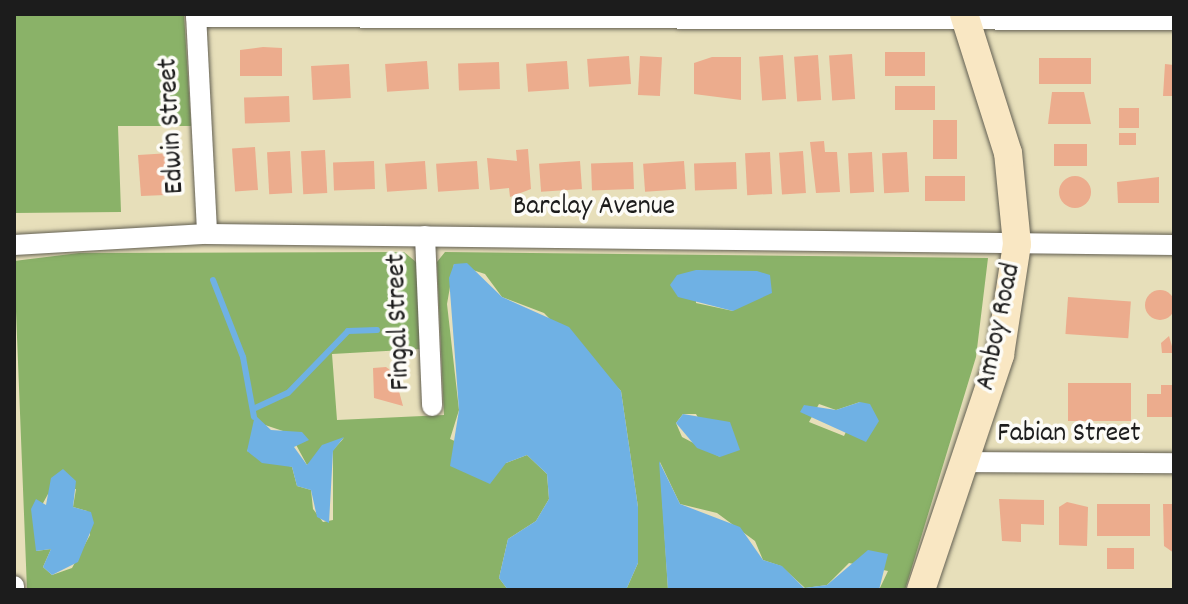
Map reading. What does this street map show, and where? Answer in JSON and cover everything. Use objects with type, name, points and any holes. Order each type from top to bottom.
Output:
[{"type":"main road","name":"Amboy Road","points":[[921,590],[1000,355],[1017,244],[1008,153],[964,16]]},
{"type":"street","points":[[196,16],[964,16],[1174,20]]},
{"type":"street","name":"Edwin Street","points":[[196,16],[207,234]]},
{"type":"street","name":"Barclay Avenue","points":[[14,245],[207,234],[1174,245]]},
{"type":"street","name":"Fingal Street","points":[[425,236],[432,406]]},
{"type":"street","name":"Fabian Street","points":[[963,462],[1174,463]]},
{"type":"green space","points":[[14,14],[184,14],[191,126],[118,126],[121,212],[14,213]]},
{"type":"green space","points":[[404,252],[416,262],[422,349],[332,354],[337,420],[444,415],[437,262],[445,252],[988,258],[976,357],[905,590],[879,590],[888,571],[849,563],[827,585],[805,588],[781,566],[763,560],[755,541],[717,513],[680,504],[660,462],[668,590],[626,590],[638,563],[638,507],[621,391],[544,313],[502,297],[485,274],[454,264],[447,304],[459,410],[450,439],[506,463],[527,455],[547,474],[549,499],[536,521],[508,539],[499,578],[508,590],[27,590],[14,261],[79,253]],"holes":[[[696,270],[742,276],[733,311],[696,303]],[[860,402],[844,436],[809,422],[819,404],[836,410]],[[683,414],[696,414],[720,457],[682,437],[676,423]],[[262,424],[307,439],[294,441],[307,465],[344,438],[333,450],[333,520],[323,522],[313,509],[311,490],[297,486],[292,467],[247,451]],[[76,489],[73,507],[87,511],[90,535],[72,568],[52,575],[43,567],[51,549],[36,551],[42,505],[48,494]]]},
{"type":"water","points":[[467,263],[502,297],[569,327],[621,391],[638,507],[638,563],[626,590],[508,590],[499,578],[508,539],[536,521],[549,499],[547,474],[527,455],[506,463],[490,484],[450,466],[459,410],[449,278],[454,264]]},
{"type":"water","points":[[696,270],[757,271],[770,275],[772,293],[733,311],[678,297],[670,285],[677,275]]},
{"type":"water","points":[[860,402],[870,404],[879,421],[866,442],[800,412],[804,405],[836,410]]},
{"type":"water","points":[[683,414],[730,422],[740,450],[720,457],[697,448],[676,423]]},
{"type":"water","points":[[255,415],[271,430],[302,432],[309,440],[294,447],[307,465],[322,445],[344,437],[333,451],[329,523],[317,517],[311,490],[297,486],[292,467],[262,463],[247,451]]},
{"type":"water","points":[[659,461],[680,504],[740,527],[763,560],[782,566],[804,588],[827,585],[868,550],[888,554],[879,590],[668,590]]},
{"type":"water","points":[[63,469],[76,481],[73,507],[91,512],[94,523],[78,562],[52,575],[43,567],[51,549],[36,551],[31,509],[36,499],[46,505],[51,478]]},
{"type":"building","points":[[282,48],[282,76],[240,76],[240,50]]},
{"type":"building","points":[[885,52],[925,52],[925,76],[885,76]]},
{"type":"building","points":[[852,54],[855,99],[832,100],[829,56]]},
{"type":"building","points":[[783,55],[786,99],[762,101],[759,57]]},
{"type":"building","points":[[818,55],[821,100],[797,102],[794,57]]},
{"type":"building","points":[[629,56],[631,84],[589,87],[587,59]]},
{"type":"building","points":[[640,56],[662,57],[660,96],[638,95]]},
{"type":"building","points":[[712,57],[741,57],[741,100],[694,94],[694,63]]},
{"type":"building","points":[[1039,58],[1091,58],[1091,84],[1039,84]]},
{"type":"building","points":[[427,61],[429,89],[387,92],[385,64]]},
{"type":"building","points":[[567,61],[569,89],[528,92],[526,64]]},
{"type":"building","points":[[499,62],[500,89],[459,90],[458,63]]},
{"type":"building","points":[[349,64],[351,98],[313,100],[311,66]]},
{"type":"building","points":[[1165,64],[1174,65],[1174,96],[1163,96]]},
{"type":"building","points":[[895,86],[935,86],[935,110],[895,110]]},
{"type":"building","points":[[1052,92],[1084,92],[1091,124],[1048,124]]},
{"type":"building","points":[[289,96],[290,122],[245,124],[244,98]]},
{"type":"building","points":[[1119,108],[1139,108],[1139,128],[1119,128]]},
{"type":"building","points":[[933,120],[957,120],[957,159],[933,159]]},
{"type":"building","points":[[1119,133],[1136,133],[1136,145],[1119,145]]},
{"type":"building","points":[[824,141],[825,152],[837,152],[840,192],[816,193],[810,142]]},
{"type":"building","points":[[1054,144],[1087,144],[1087,166],[1054,166]]},
{"type":"building","points":[[255,147],[258,190],[235,191],[232,149]]},
{"type":"building","points":[[528,149],[531,189],[510,197],[509,188],[490,190],[487,158],[517,161],[516,150]]},
{"type":"building","points":[[325,150],[327,193],[303,194],[301,151]]},
{"type":"building","points":[[290,151],[292,193],[269,194],[267,152]]},
{"type":"building","points":[[803,151],[806,193],[782,195],[779,153]]},
{"type":"building","points":[[770,152],[772,194],[747,195],[745,153]]},
{"type":"building","points":[[872,152],[874,192],[850,193],[848,153]]},
{"type":"building","points":[[907,152],[909,192],[884,193],[882,153]]},
{"type":"building","points":[[171,153],[166,195],[141,196],[138,155]]},
{"type":"building","points":[[374,161],[375,189],[334,190],[333,162]]},
{"type":"building","points":[[425,161],[427,189],[387,192],[385,164]]},
{"type":"building","points":[[477,161],[479,189],[438,192],[436,164]]},
{"type":"building","points":[[580,161],[582,189],[541,192],[539,164]]},
{"type":"building","points":[[684,161],[686,189],[645,192],[643,164]]},
{"type":"building","points":[[633,162],[634,189],[592,190],[591,163]]},
{"type":"building","points":[[736,162],[737,189],[695,190],[694,163]]},
{"type":"building","points":[[925,176],[965,176],[965,201],[925,201]]},
{"type":"building","points":[[1075,176],[1086,181],[1091,192],[1086,203],[1075,208],[1064,203],[1059,192],[1064,181]]},
{"type":"building","points":[[1159,177],[1159,203],[1118,203],[1117,182]]},
{"type":"building","points":[[1160,290],[1166,291],[1174,299],[1174,311],[1166,319],[1160,320],[1154,319],[1146,311],[1145,305],[1146,299],[1154,291]]},
{"type":"building","points":[[1068,297],[1131,301],[1128,338],[1065,334]]},
{"type":"building","points":[[1169,336],[1174,353],[1162,353],[1161,343]]},
{"type":"building","points":[[386,367],[394,373],[403,406],[374,398],[373,368]]},
{"type":"building","points":[[1068,383],[1131,383],[1131,421],[1068,421]]},
{"type":"building","points":[[1161,385],[1174,385],[1174,417],[1147,417],[1147,394],[1161,394]]},
{"type":"building","points":[[999,499],[1044,500],[1044,525],[1021,524],[1021,542],[1002,541]]},
{"type":"building","points":[[1067,502],[1088,507],[1087,546],[1059,545],[1059,507]]},
{"type":"building","points":[[1097,504],[1150,504],[1150,536],[1097,536]]},
{"type":"building","points":[[1163,504],[1174,504],[1174,553],[1164,546]]},
{"type":"building","points":[[1107,548],[1134,548],[1134,569],[1107,569]]},
{"type":"waterway","points":[[213,280],[243,357],[254,417]]},
{"type":"waterway","points":[[253,409],[288,393],[348,331],[377,330]]}]
